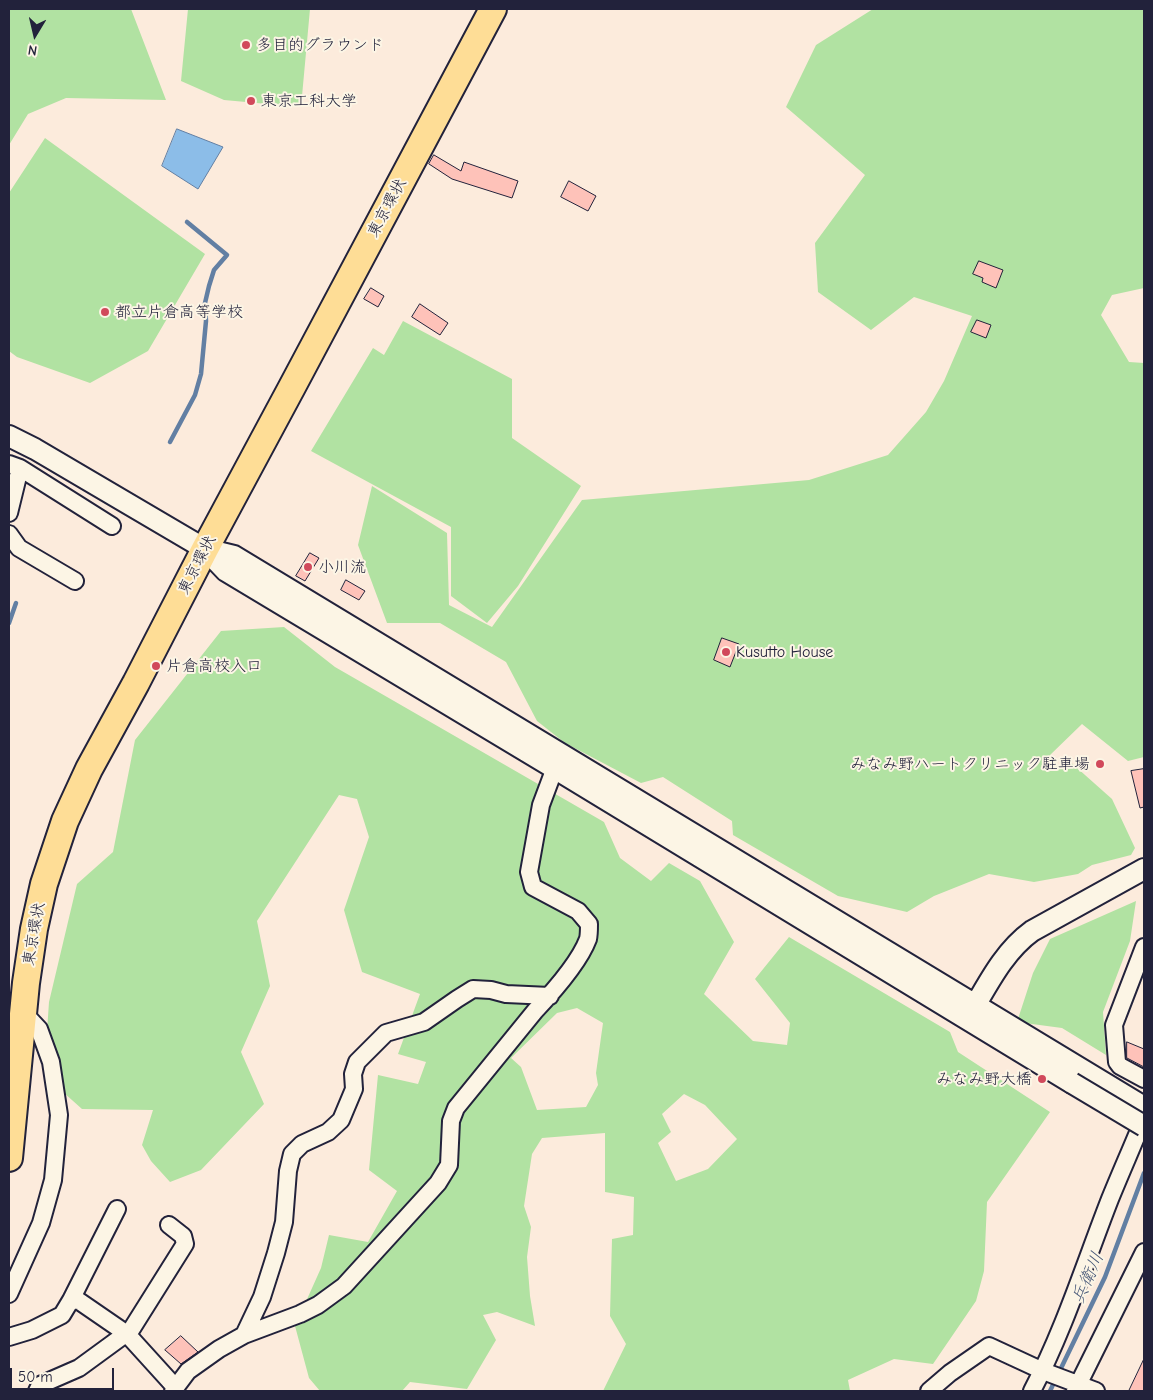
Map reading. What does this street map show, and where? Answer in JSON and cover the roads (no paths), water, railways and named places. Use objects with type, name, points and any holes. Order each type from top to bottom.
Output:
[{"type":"highway","name":"東京環状","points":[[9,1158],[26,983],[34,929],[44,884],[65,821],[89,769],[493,9]]},
{"type":"street","points":[[9,436],[35,449],[205,549],[226,571],[558,761],[971,1012],[1076,1076],[1144,1126]]},
{"type":"street","points":[[9,514],[14,466],[112,526]]},
{"type":"street","points":[[9,534],[19,548],[74,581]]},
{"type":"street","points":[[71,1300],[79,1301],[126,1334],[174,1389],[188,1371],[244,1335],[300,1314],[318,1305],[344,1286],[388,1239],[438,1183],[449,1165],[451,1121],[456,1108],[550,996],[575,962],[588,938],[589,924],[578,911],[533,887],[529,872],[541,805],[558,761]]},
{"type":"street","points":[[971,1012],[1004,959],[1020,940],[1032,931],[1144,869]]},
{"type":"street","points":[[1144,948],[1114,1029],[1117,1062],[1120,1066],[1144,1079]]},
{"type":"street","points":[[244,1335],[262,1297],[278,1245],[284,1222],[288,1171],[292,1154],[302,1144],[328,1132],[341,1120],[354,1089],[353,1074],[357,1062],[386,1033],[424,1022],[473,989],[491,990],[506,994],[550,996]]},
{"type":"street","points":[[9,1294],[41,1222],[53,1180],[59,1115],[50,1062],[39,1028],[24,1013]]},
{"type":"street","points":[[1076,1076],[1144,1107]]},
{"type":"street","points":[[1032,1391],[1046,1372],[1110,1199],[1144,1118]]},
{"type":"street","points":[[9,1337],[32,1330],[62,1315],[117,1210]]},
{"type":"street","points":[[38,1391],[40,1385],[79,1368],[132,1330],[185,1244],[183,1236],[169,1225]]},
{"type":"street","points":[[1074,1385],[1144,1252]]},
{"type":"street","points":[[929,1391],[950,1373],[989,1346],[1074,1385],[1096,1391]]},
{"type":"water","points":[[177,129],[223,147],[198,189],[162,166]]},
{"type":"waterway","points":[[170,442],[195,395],[201,374],[206,321],[205,303],[214,270],[227,255],[187,222]]},
{"type":"waterway","points":[[9,623],[16,603]]},
{"type":"waterway","name":"兵衛川","points":[[1050,1391],[1105,1277],[1144,1173]]},
{"type":"place","name":"多目的グラウンド","points":[[246,45]]},
{"type":"place","name":"東京工科大学","points":[[251,101]]},
{"type":"place","name":"都立片倉高等学校","points":[[105,312]]},
{"type":"place","name":"小川流","points":[[308,567]]},
{"type":"place","name":"Kusutto House","points":[[726,652]]},
{"type":"place","name":"片倉高校入口","points":[[156,666]]},
{"type":"place","name":"みなみ野ハートクリニック駐車場","points":[[1100,764]]},
{"type":"place","name":"みなみ野大橋","points":[[1042,1079]]}]
